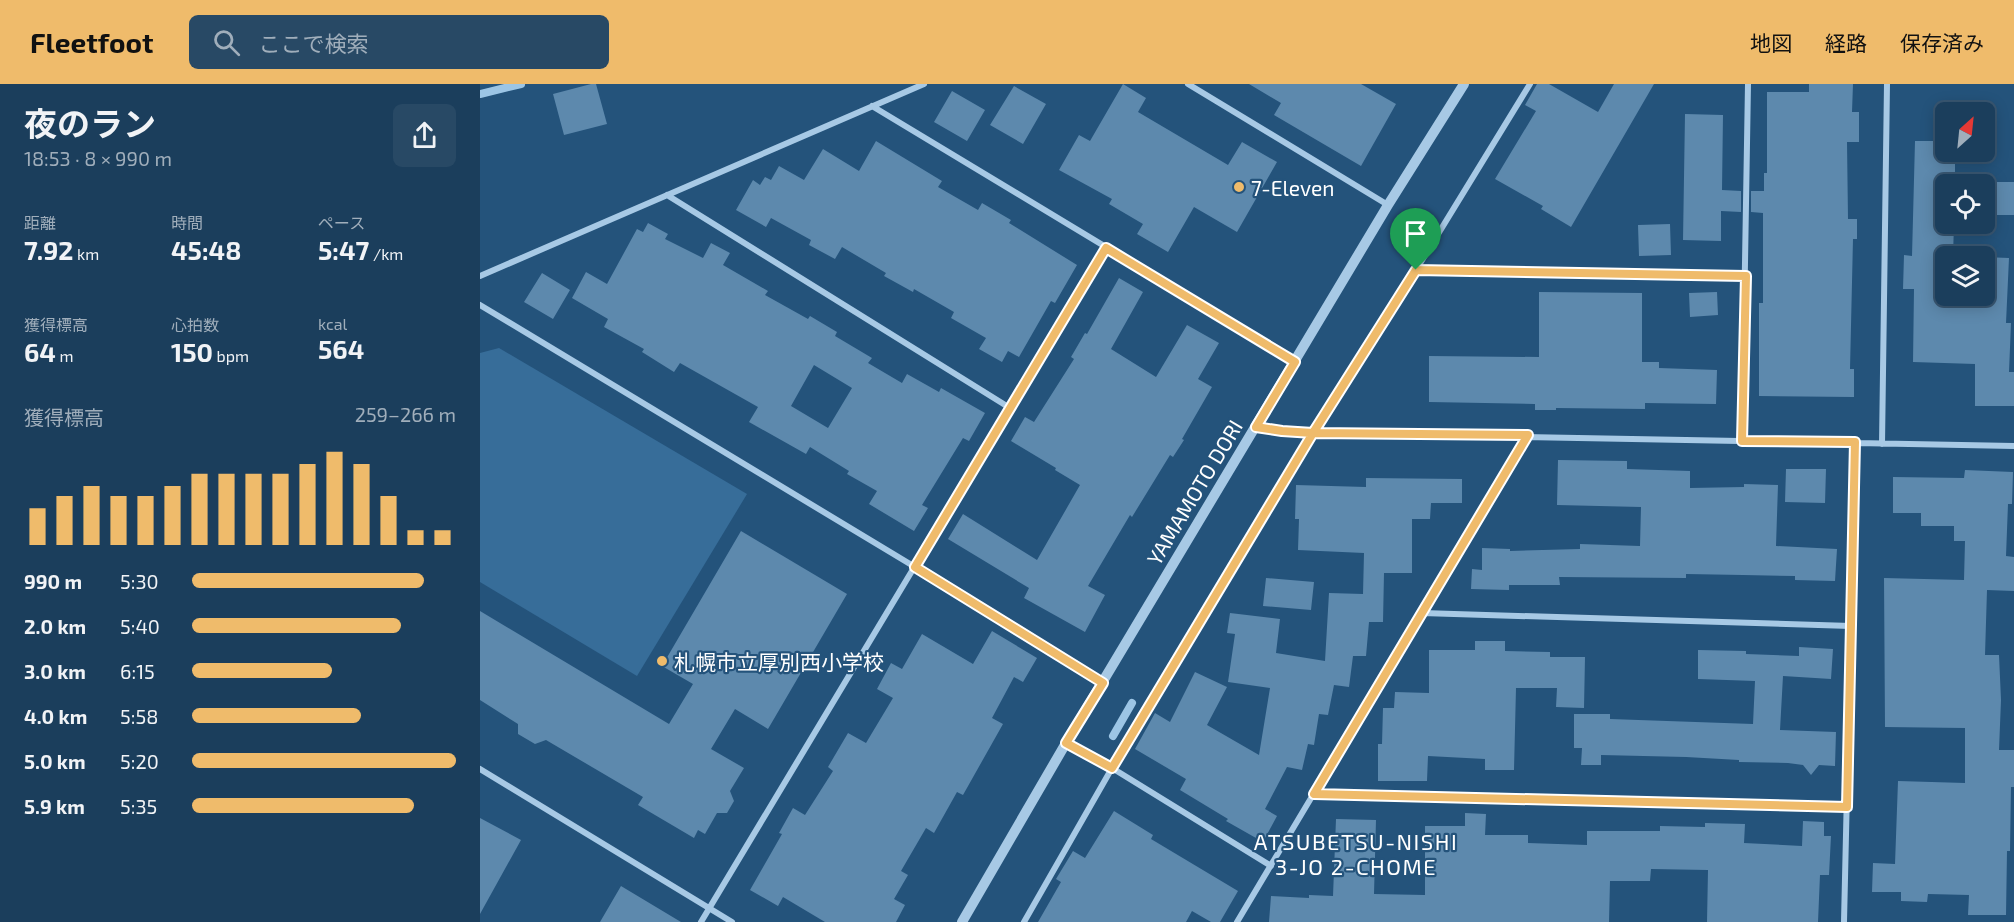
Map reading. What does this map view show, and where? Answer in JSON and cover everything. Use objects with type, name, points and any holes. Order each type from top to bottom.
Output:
[{"type":"street","points":[[480,276],[924,84]]},
{"type":"street","points":[[1188,84],[1388,205]]},
{"type":"street","name":"YAMAMOTO DORI","points":[[962,922],[1066,743],[1388,205],[1464,84]]},
{"type":"street","points":[[1024,922],[1310,433],[1416,270],[1530,84]]},
{"type":"street","points":[[1742,441],[1748,84]]},
{"type":"street","points":[[1882,444],[1887,84]]},
{"type":"street","points":[[872,106],[1295,362]]},
{"type":"street","points":[[667,195],[1010,408]]},
{"type":"street","points":[[701,922],[1106,248]]},
{"type":"street","points":[[1416,270],[1746,276]]},
{"type":"street","points":[[480,305],[1103,683]]},
{"type":"street","points":[[1256,427],[1310,433],[1528,435],[2014,446]]},
{"type":"street","points":[[1237,922],[1528,435]]},
{"type":"street","points":[[1844,922],[1855,442]]},
{"type":"street","points":[[1422,613],[1851,626]]},
{"type":"street","points":[[1066,743],[1112,768],[1271,866]]},
{"type":"street","points":[[480,769],[732,922]]},
{"type":"street","points":[[1314,794],[1847,807]]},
{"type":"shaded area","points":[[499,348],[747,494],[637,676],[480,582],[480,353]]},
{"type":"building","points":[[596,84],[607,124],[564,135],[553,94]]},
{"type":"building","points":[[1123,84],[1146,98],[1138,112],[1228,165],[1242,142],[1277,162],[1237,232],[1194,207],[1168,252],[1137,234],[1143,224],[1109,204],[1112,199],[1059,170],[1079,135],[1090,141]]},
{"type":"building","points":[[1249,84],[1361,84],[1396,104],[1361,166],[1274,115],[1281,103]]},
{"type":"building","points":[[1537,84],[1549,84],[1598,112],[1614,84],[1654,84],[1571,227],[1541,209],[1543,206],[1495,179],[1536,111],[1525,105]]},
{"type":"building","points":[[1809,84],[1853,84],[1852,112],[1859,112],[1859,142],[1847,142],[1848,219],[1857,219],[1857,239],[1853,239],[1850,369],[1854,369],[1854,397],[1759,396],[1759,303],[1763,303],[1763,213],[1751,212],[1751,191],[1764,191],[1764,173],[1767,173],[1767,92],[1809,92]]},
{"type":"building","points":[[1014,86],[1046,104],[1023,144],[990,125]]},
{"type":"building","points":[[952,91],[985,110],[967,141],[934,122]]},
{"type":"building","points":[[1685,114],[1723,115],[1722,190],[1741,191],[1741,212],[1721,211],[1721,241],[1683,240]]},
{"type":"building","points":[[876,141],[942,181],[938,187],[978,210],[982,203],[1011,220],[1009,223],[1077,265],[1055,303],[1051,301],[1019,357],[1008,351],[1002,362],[979,349],[986,338],[951,318],[954,312],[914,289],[913,292],[884,276],[886,273],[842,247],[835,259],[809,245],[811,240],[771,218],[766,227],[736,210],[753,180],[760,185],[765,177],[771,180],[779,166],[804,180],[823,149],[859,171]]},
{"type":"building","points":[[1915,141],[1935,141],[1935,162],[1955,162],[1955,174],[1935,174],[1935,234],[1954,234],[1953,246],[1935,246],[1935,306],[1995,306],[1995,257],[2009,258],[2006,323],[2011,323],[2009,372],[2014,372],[2014,406],[1975,406],[1975,364],[1913,362],[1914,289],[1903,289],[1904,255],[1912,256]]},
{"type":"building","points":[[1995,182],[2014,182],[2014,215],[1995,215]]},
{"type":"building","points":[[648,223],[668,234],[665,239],[703,258],[711,243],[730,253],[723,265],[768,291],[765,295],[808,319],[810,316],[837,332],[835,336],[872,358],[868,363],[902,383],[907,374],[939,392],[941,388],[985,413],[969,441],[963,438],[922,505],[928,508],[914,531],[869,504],[877,491],[847,474],[849,471],[810,447],[806,454],[749,422],[758,407],[680,363],[674,372],[642,352],[644,349],[604,327],[608,319],[572,298],[586,272],[607,284],[637,229],[643,232]],"holes":[[[814,365],[852,388],[828,428],[791,406]]]},
{"type":"building","points":[[1670,224],[1671,255],[1639,256],[1638,225]]},
{"type":"building","points":[[542,273],[570,290],[553,319],[524,302]]},
{"type":"building","points":[[1119,278],[1143,292],[1111,349],[1156,377],[1187,325],[1219,343],[1198,379],[1212,387],[1182,439],[1184,440],[1173,457],[1170,455],[1132,517],[1130,515],[1088,586],[1105,595],[1085,632],[1024,598],[1029,588],[948,539],[963,514],[1037,560],[1080,485],[1011,441],[1025,417],[1034,422],[1074,359],[1071,357]]},
{"type":"building","points":[[1539,292],[1642,293],[1642,362],[1659,362],[1659,368],[1717,370],[1716,404],[1645,403],[1645,409],[1556,408],[1556,410],[1535,410],[1535,404],[1429,402],[1429,356],[1539,357]]},
{"type":"building","points":[[1717,292],[1718,315],[1690,317],[1689,293]]},
{"type":"building","points":[[1558,460],[1627,461],[1627,469],[1690,471],[1690,488],[1744,487],[1744,484],[1778,485],[1776,546],[1837,549],[1835,581],[1795,580],[1795,576],[1686,574],[1686,578],[1559,577],[1560,585],[1509,585],[1509,590],[1471,589],[1472,569],[1482,570],[1482,548],[1510,549],[1510,551],[1580,549],[1580,544],[1640,546],[1641,507],[1557,505]]},
{"type":"building","points":[[1786,469],[1826,469],[1825,503],[1785,502]]},
{"type":"building","points":[[1965,470],[2013,472],[2012,504],[2008,504],[2006,556],[2014,557],[2014,591],[1987,590],[1985,655],[1999,655],[2001,700],[1999,750],[2014,750],[2010,851],[2007,851],[2006,915],[1968,915],[1969,895],[1928,894],[1927,902],[1901,901],[1901,892],[1872,892],[1873,863],[1895,864],[1898,781],[1965,783],[1965,728],[1885,727],[1884,578],[1964,580],[1965,541],[1954,541],[1954,526],[1921,526],[1921,513],[1893,513],[1893,477],[1964,478]]},
{"type":"building","points":[[1366,478],[1462,479],[1462,503],[1431,503],[1430,519],[1412,519],[1412,573],[1384,573],[1383,622],[1369,622],[1366,656],[1353,656],[1349,687],[1334,685],[1328,715],[1319,714],[1314,745],[1308,744],[1302,770],[1287,767],[1265,809],[1277,816],[1263,842],[1226,821],[1228,819],[1180,790],[1186,779],[1135,749],[1155,713],[1170,722],[1195,672],[1227,687],[1207,725],[1259,755],[1270,688],[1228,682],[1235,634],[1227,633],[1230,613],[1280,619],[1276,653],[1325,661],[1329,593],[1363,594],[1364,553],[1298,550],[1299,519],[1295,519],[1296,485],[1366,487]]},
{"type":"building","points":[[741,531],[847,594],[768,729],[735,709],[711,749],[744,768],[730,791],[734,801],[727,813],[717,813],[705,834],[698,830],[694,838],[638,805],[643,797],[546,740],[535,744],[518,734],[518,724],[480,700],[480,611],[669,724],[693,684],[662,666]]},
{"type":"building","points":[[1266,578],[1314,582],[1311,610],[1263,606]]},
{"type":"building","points":[[992,631],[1037,658],[1023,682],[1014,677],[992,718],[1003,724],[963,795],[957,792],[934,833],[926,828],[901,871],[908,875],[894,899],[905,905],[896,922],[825,922],[783,897],[778,906],[750,890],[782,834],[779,833],[793,808],[805,815],[833,771],[828,767],[848,733],[866,743],[893,698],[877,689],[891,663],[902,669],[922,634],[973,664]]},
{"type":"building","points":[[1475,641],[1505,641],[1505,651],[1550,652],[1550,657],[1585,657],[1584,708],[1556,707],[1557,688],[1516,688],[1514,770],[1485,770],[1485,759],[1428,756],[1427,781],[1378,781],[1378,744],[1382,744],[1383,708],[1394,708],[1395,692],[1429,693],[1429,650],[1475,650]]},
{"type":"building","points":[[1799,647],[1833,649],[1831,679],[1783,676],[1780,730],[1836,732],[1835,766],[1819,765],[1811,775],[1803,765],[1788,763],[1601,755],[1601,765],[1581,765],[1582,748],[1574,748],[1574,714],[1610,714],[1610,719],[1753,724],[1755,681],[1698,679],[1698,650],[1746,651],[1746,654],[1799,656]]},
{"type":"building","points":[[1114,811],[1153,835],[1151,839],[1238,891],[1220,922],[1211,922],[1192,911],[1186,922],[1038,922],[1061,882],[1056,879],[1073,851],[1085,858]]},
{"type":"building","points":[[1465,813],[1486,814],[1485,835],[1528,835],[1528,843],[1587,845],[1587,831],[1660,831],[1660,826],[1705,827],[1705,823],[1745,824],[1744,843],[1802,846],[1803,821],[1824,822],[1824,836],[1831,836],[1829,875],[1820,875],[1818,922],[1707,922],[1708,870],[1651,869],[1650,881],[1610,881],[1609,922],[1269,922],[1271,896],[1309,898],[1309,895],[1333,896],[1336,819],[1376,820],[1374,894],[1425,895],[1425,826],[1465,826]]},
{"type":"building","points":[[480,818],[521,840],[480,914]]},
{"type":"building","points":[[621,886],[681,922],[600,922]]},
{"type":"waterway","points":[[480,94],[521,84]]},
{"type":"waterway","points":[[1113,736],[1132,703]]},
{"type":"place","name":"7-Eleven","points":[[1239,187]]},
{"type":"place","name":"札幌市立厚別西小学校","points":[[662,661]]},
{"type":"district","name":"ATSUBETSU-NISHI 3-JO 2-CHOME","points":[[1356,854]]},
{"type":"route","points":[[1416,270],[1313,433],[1282,431],[1256,427],[1295,362],[1106,248],[915,567],[1103,683],[1066,743],[1112,768],[1313,433],[1528,435],[1314,794],[1847,807],[1855,442],[1742,441],[1746,276],[1416,270]]}]
